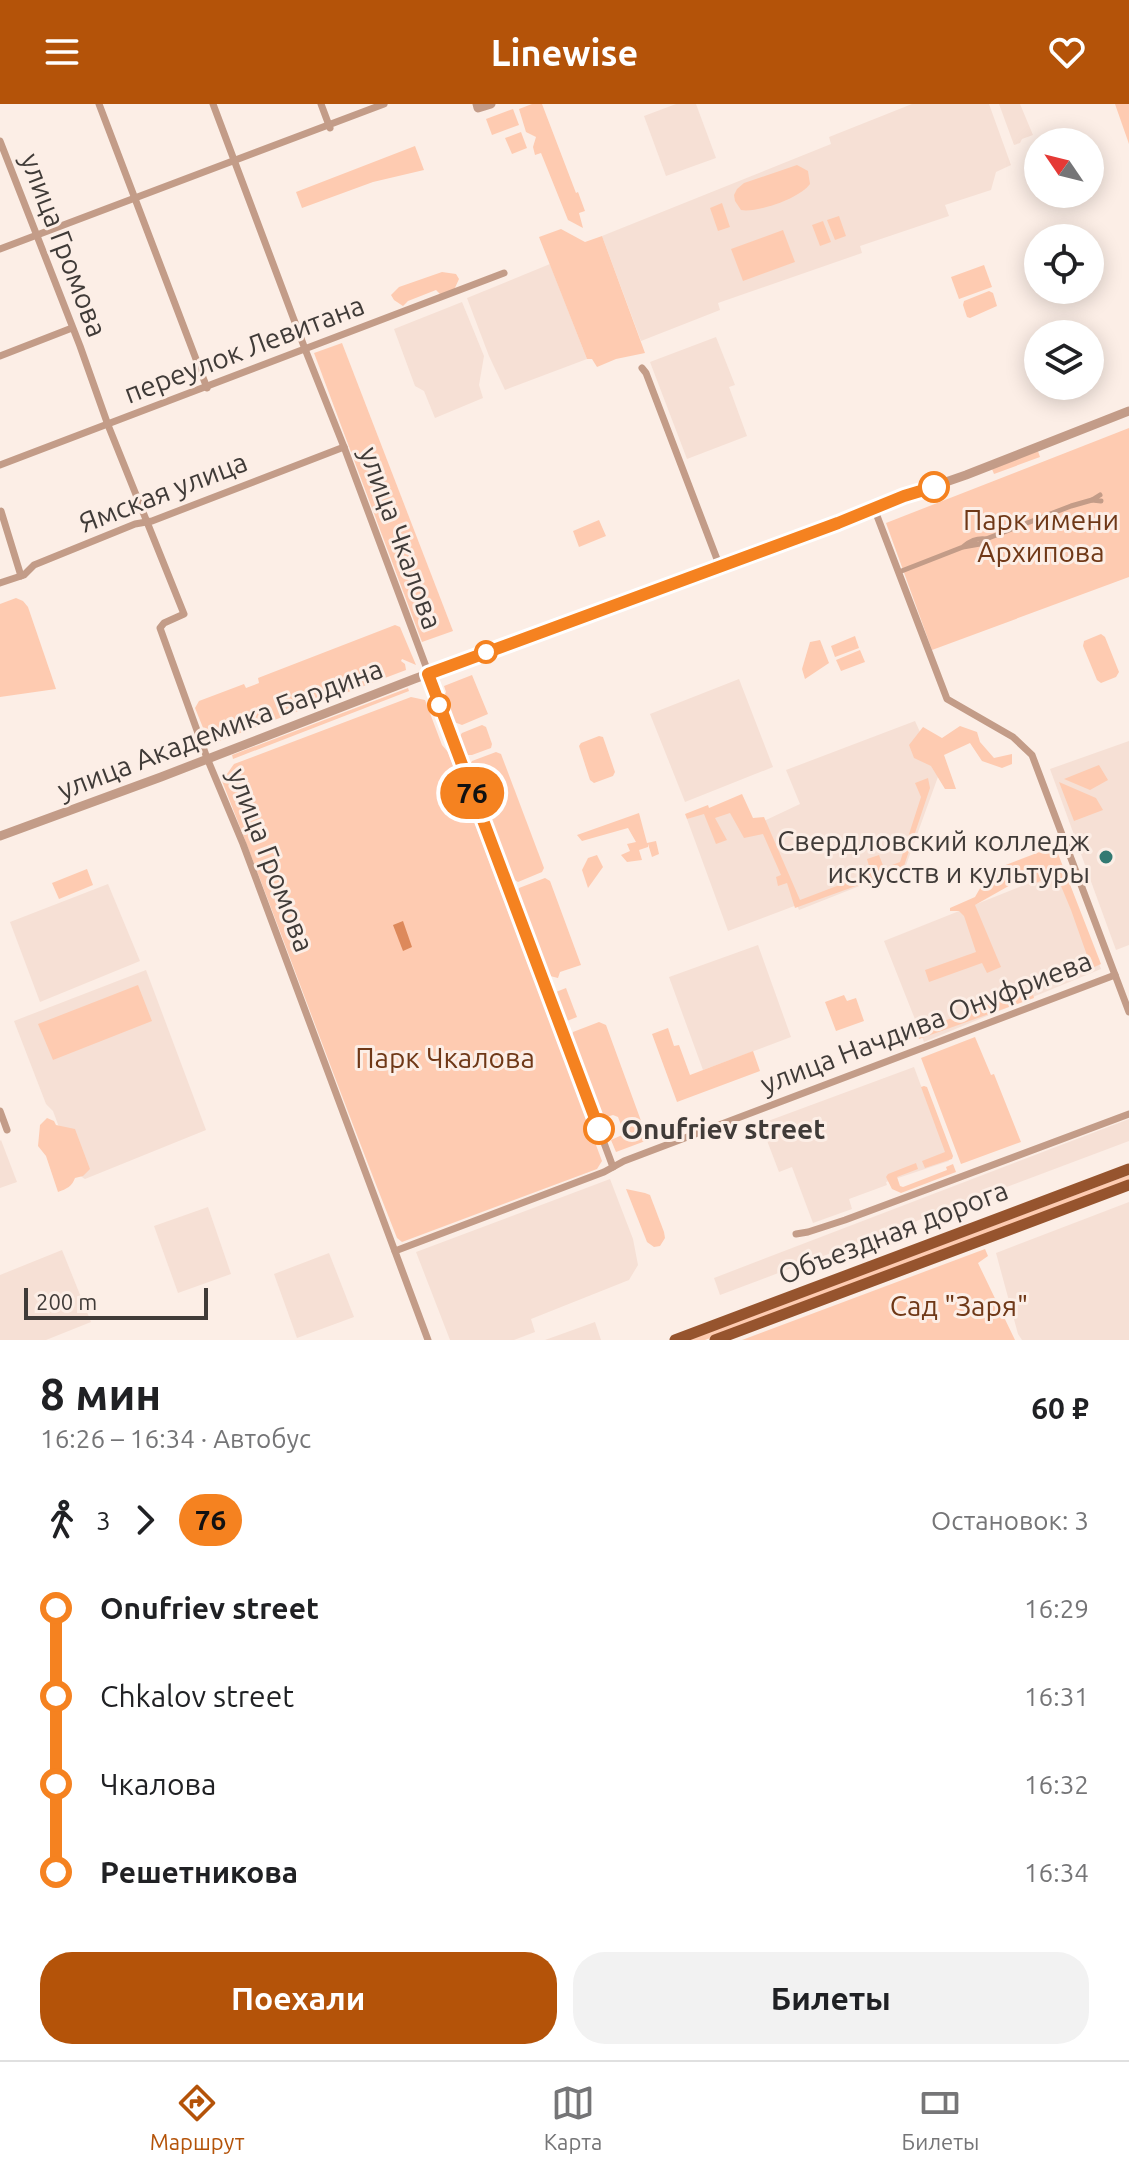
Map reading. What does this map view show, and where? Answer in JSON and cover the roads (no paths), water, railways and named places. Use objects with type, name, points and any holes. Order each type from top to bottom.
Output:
[{"type":"main road","name":"Объездная дорога","points":[[675,1340],[1129,1169]]},
{"type":"main road","name":"Объездная дорога","points":[[715,1340],[1129,1185]]},
{"type":"street","points":[[99,104],[207,388]]},
{"type":"street","name":"улица Чкалова","points":[[213,104],[613,1167]]},
{"type":"street","points":[[321,104],[330,127]]},
{"type":"street","points":[[0,249],[330,127],[384,104]]},
{"type":"street","points":[[478,106],[491,104]]},
{"type":"street","name":"улица Громова","points":[[0,142],[145,521],[184,614],[160,628],[428,1340]]},
{"type":"street","name":"переулок Левитана","points":[[0,465],[504,273]]},
{"type":"street","points":[[0,356],[72,328]]},
{"type":"street","points":[[642,368],[720,567]]},
{"type":"street","name":"улица Академика Бардина","points":[[0,836],[966,475],[1129,411]]},
{"type":"street","name":"Ямская улица","points":[[0,583],[21,576],[34,565],[145,521],[152,521],[344,447]]},
{"type":"street","points":[[899,572],[963,547],[980,544],[1071,506],[1100,498]]},
{"type":"street","points":[[874,508],[947,699],[1013,737],[1032,755],[1129,1012]]},
{"type":"street","points":[[1,511],[21,576]]},
{"type":"street","name":"улица Начдива Онуфриева","points":[[395,1251],[775,1102],[1115,975]]},
{"type":"street","points":[[0,1111],[7,1130]]},
{"type":"street","points":[[796,1234],[845,1220],[1129,1114]]},
{"type":"place","name":"Свердловский колледж искусств и культуры","points":[[1106,857]]},
{"type":"place","name":"Onufriev street","points":[[599,1129]]},
{"type":"park label","name":"Парк имени Архипова","points":[[1041,536]]},
{"type":"park label","name":"Парк Чкалова","points":[[445,1058]]},
{"type":"park label","name":"Сад \"Заря\"","points":[[959,1306]]}]
